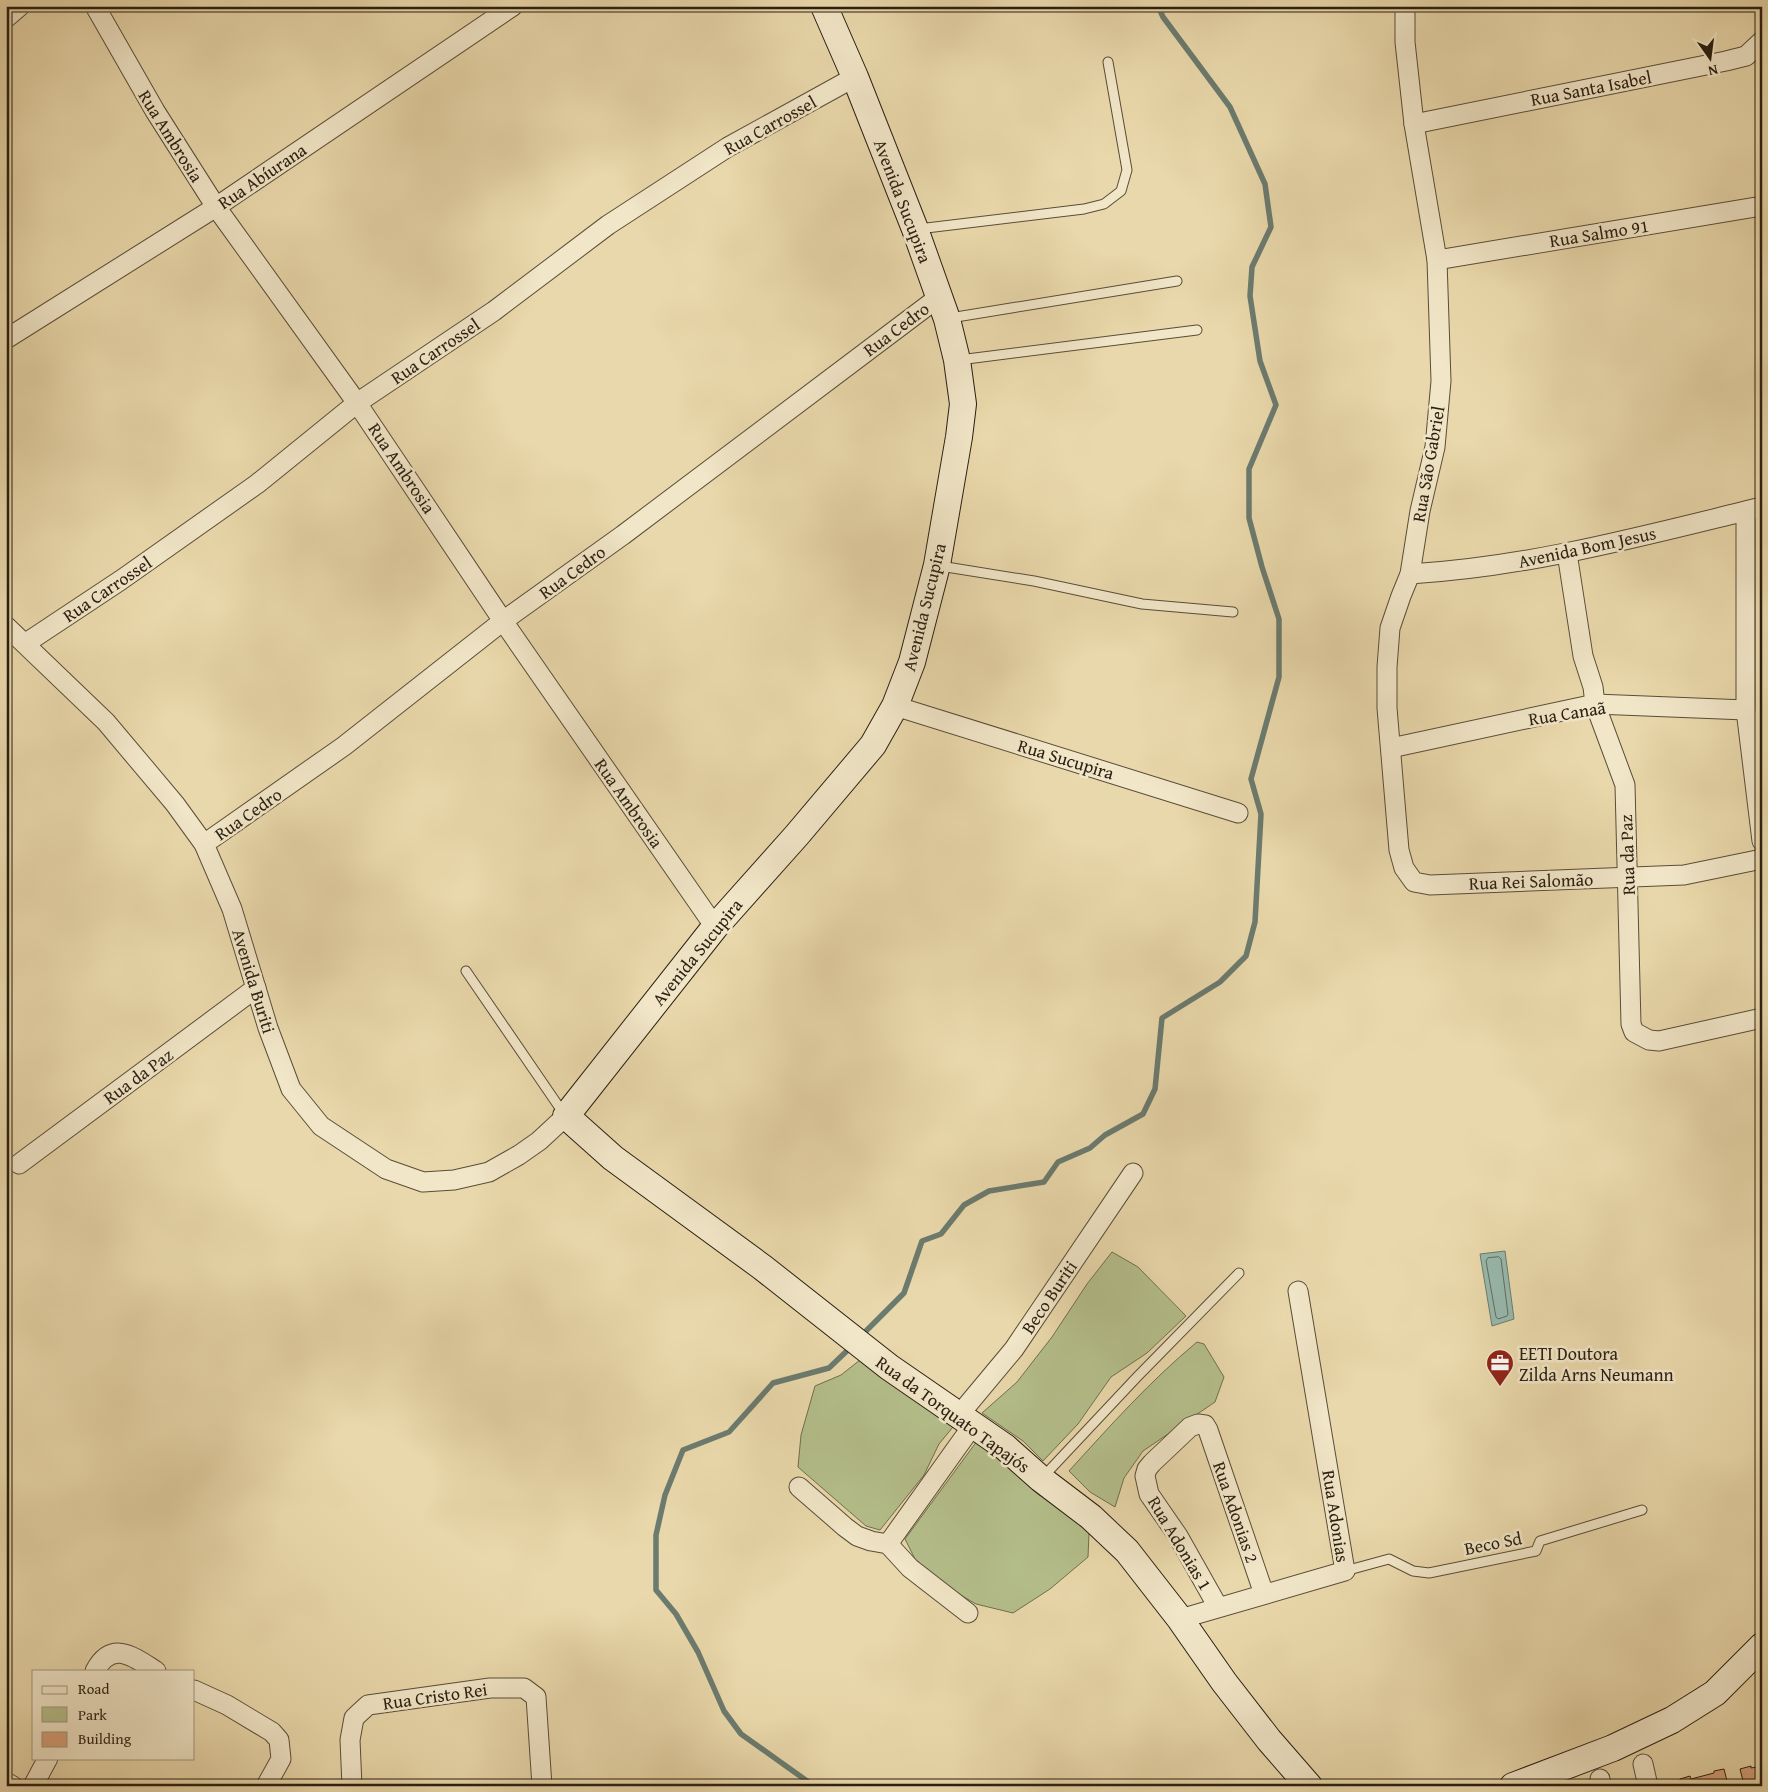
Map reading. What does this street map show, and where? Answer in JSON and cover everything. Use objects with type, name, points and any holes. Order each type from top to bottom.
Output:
[{"type":"street","points":[[6,18],[20,6]]},
{"type":"street","name":"Rua Ambrosia","points":[[95,6],[155,111],[216,207],[357,403],[503,621],[715,927]]},
{"type":"street","name":"Rua Abíurana","points":[[6,339],[216,207],[513,6]]},
{"type":"street","name":"Avenida Sucupira","points":[[566,1116],[715,927],[858,764],[872,745],[895,706],[912,662],[937,565],[963,404],[956,360],[943,308],[915,230],[855,77],[824,6]]},
{"type":"street","name":"Rua São Gabriel","points":[[1405,6],[1405,42],[1414,124],[1437,260],[1441,381],[1435,447],[1420,511],[1410,574],[1390,628],[1387,667],[1387,708],[1399,850],[1404,868],[1414,882],[1430,885],[1448,884]]},
{"type":"street","name":"Rua Santa Isabel","points":[[1414,124],[1754,57],[1762,41]]},
{"type":"street","name":"Rua Carrossel","points":[[26,643],[122,580],[256,484],[357,403],[494,311],[616,220],[728,147],[855,77]]},
{"type":"street","name":"Rua Salmo 91","points":[[1437,260],[1762,206]]},
{"type":"street","name":"Rua Cedro","points":[[204,844],[344,746],[503,621],[943,308]]},
{"type":"street","points":[[1754,509],[1746,710],[1762,841]]},
{"type":"street","name":"Avenida Bom Jesus","points":[[1410,574],[1450,572],[1567,553],[1754,509]]},
{"type":"street","name":"Rua da Paz","points":[[1567,553],[1581,647],[1593,687],[1595,704],[1625,785],[1631,1024],[1634,1032],[1649,1040],[1659,1042],[1762,1018]]},
{"type":"street","name":"Avenida Buriti","points":[[6,626],[26,643],[106,722],[175,804],[204,844],[232,909],[278,1059],[290,1089],[321,1126],[386,1169],[423,1182],[454,1180],[489,1172],[539,1141],[566,1116]]},
{"type":"street","name":"Rua Canaã","points":[[1391,748],[1595,704],[1746,710]]},
{"type":"street","name":"Rua Sucupira","points":[[895,706],[1238,813]]},
{"type":"street","name":"Rua Rei Salomão","points":[[1448,884],[1684,875],[1762,859]]},
{"type":"street","name":"Rua da Paz","points":[[19,1164],[256,988]]},
{"type":"street","name":"Rua da Torquato Tapajós","points":[[566,1116],[614,1158],[762,1267],[889,1367],[1005,1447],[1041,1479],[1091,1517],[1127,1551],[1180,1618],[1224,1682],[1309,1786]]},
{"type":"street","name":"Beco Buriti","points":[[888,1544],[966,1420],[1134,1173]]},
{"type":"street","name":"Rua Adonias","points":[[1180,1618],[1345,1571],[1298,1291]]},
{"type":"street","name":"Rua Adonias 1","points":[[1208,1430],[1205,1425],[1190,1426],[1152,1463],[1147,1469],[1146,1476],[1149,1494],[1178,1536],[1218,1607]]},
{"type":"street","name":"Rua Adonias 2","points":[[1208,1430],[1264,1594]]},
{"type":"street","points":[[799,1487],[857,1536],[888,1544],[910,1568],[968,1613]]},
{"type":"street","points":[[1513,1786],[1613,1748],[1672,1720],[1715,1693],[1762,1646]]},
{"type":"street","points":[[95,1670],[99,1662],[109,1655],[120,1652],[132,1656],[154,1670]]},
{"type":"street","name":"Rua Cristo Rei","points":[[352,1786],[350,1740],[354,1718],[368,1705],[490,1688],[524,1688],[536,1697],[542,1786]]},
{"type":"street","points":[[195,1690],[227,1705],[272,1732],[279,1740],[281,1759],[268,1782]]},
{"type":"street","points":[[33,1786],[47,1760]]},
{"type":"street","points":[[1643,1764],[1648,1786]]},
{"type":"street","points":[[6,1782],[13,1786]]},
{"type":"lane","points":[[915,230],[1084,209],[1104,204],[1121,190],[1128,170],[1108,62]]},
{"type":"lane","points":[[943,308],[1176,281]]},
{"type":"lane","points":[[956,360],[1198,330]]},
{"type":"lane","points":[[937,565],[1034,580],[1142,604],[1233,612]]},
{"type":"lane","points":[[466,971],[566,1116]]},
{"type":"lane","points":[[1041,1479],[1136,1377],[1239,1273]]},
{"type":"lane","name":"Beco Sd","points":[[1345,1571],[1389,1559],[1413,1571],[1429,1573],[1536,1551],[1540,1541],[1642,1510]]},
{"type":"green space","points":[[1112,1252],[1138,1267],[1186,1316],[1147,1353],[1111,1377],[1078,1424],[1043,1461],[1023,1441],[982,1413],[1017,1382],[1052,1337],[1087,1284]]},
{"type":"green space","points":[[1197,1342],[1204,1344],[1224,1377],[1215,1402],[1143,1451],[1124,1478],[1115,1507],[1090,1492],[1069,1471],[1147,1388]]},
{"type":"green space","points":[[860,1360],[953,1427],[939,1444],[924,1475],[880,1530],[866,1526],[798,1467],[801,1435],[815,1386],[841,1375]]},
{"type":"green space","points":[[977,1441],[1039,1495],[1062,1505],[1089,1533],[1088,1557],[1050,1589],[1013,1613],[976,1604],[945,1586],[915,1559],[905,1539]]},
{"type":"water","points":[[1505,1251],[1514,1319],[1492,1326],[1480,1254]]},
{"type":"building","points":[[1751,1766],[1751,1768],[1762,1766],[1762,1781],[1744,1785],[1740,1769]]},
{"type":"building","points":[[1724,1769],[1728,1785],[1681,1786],[1680,1779],[1690,1776],[1691,1779]]},
{"type":"waterway","points":[[861,1336],[904,1293],[922,1241],[941,1234],[964,1205],[989,1191],[1044,1182],[1058,1162],[1090,1148],[1105,1135],[1143,1114],[1155,1089],[1162,1018],[1220,982],[1246,956],[1255,922],[1261,814],[1251,779],[1279,677],[1279,619],[1249,518],[1249,469],[1276,405],[1260,361],[1250,296],[1252,267],[1271,227],[1265,184],[1230,107],[1163,17],[1158,6]]},
{"type":"waterway","points":[[814,1786],[741,1734],[724,1711],[698,1652],[676,1614],[656,1590],[656,1535],[665,1495],[683,1450],[729,1432],[773,1383],[829,1368],[851,1347]]},
{"type":"place","name":"EETI Doutora Zilda Arns Neumann","points":[[1500,1387]]}]
